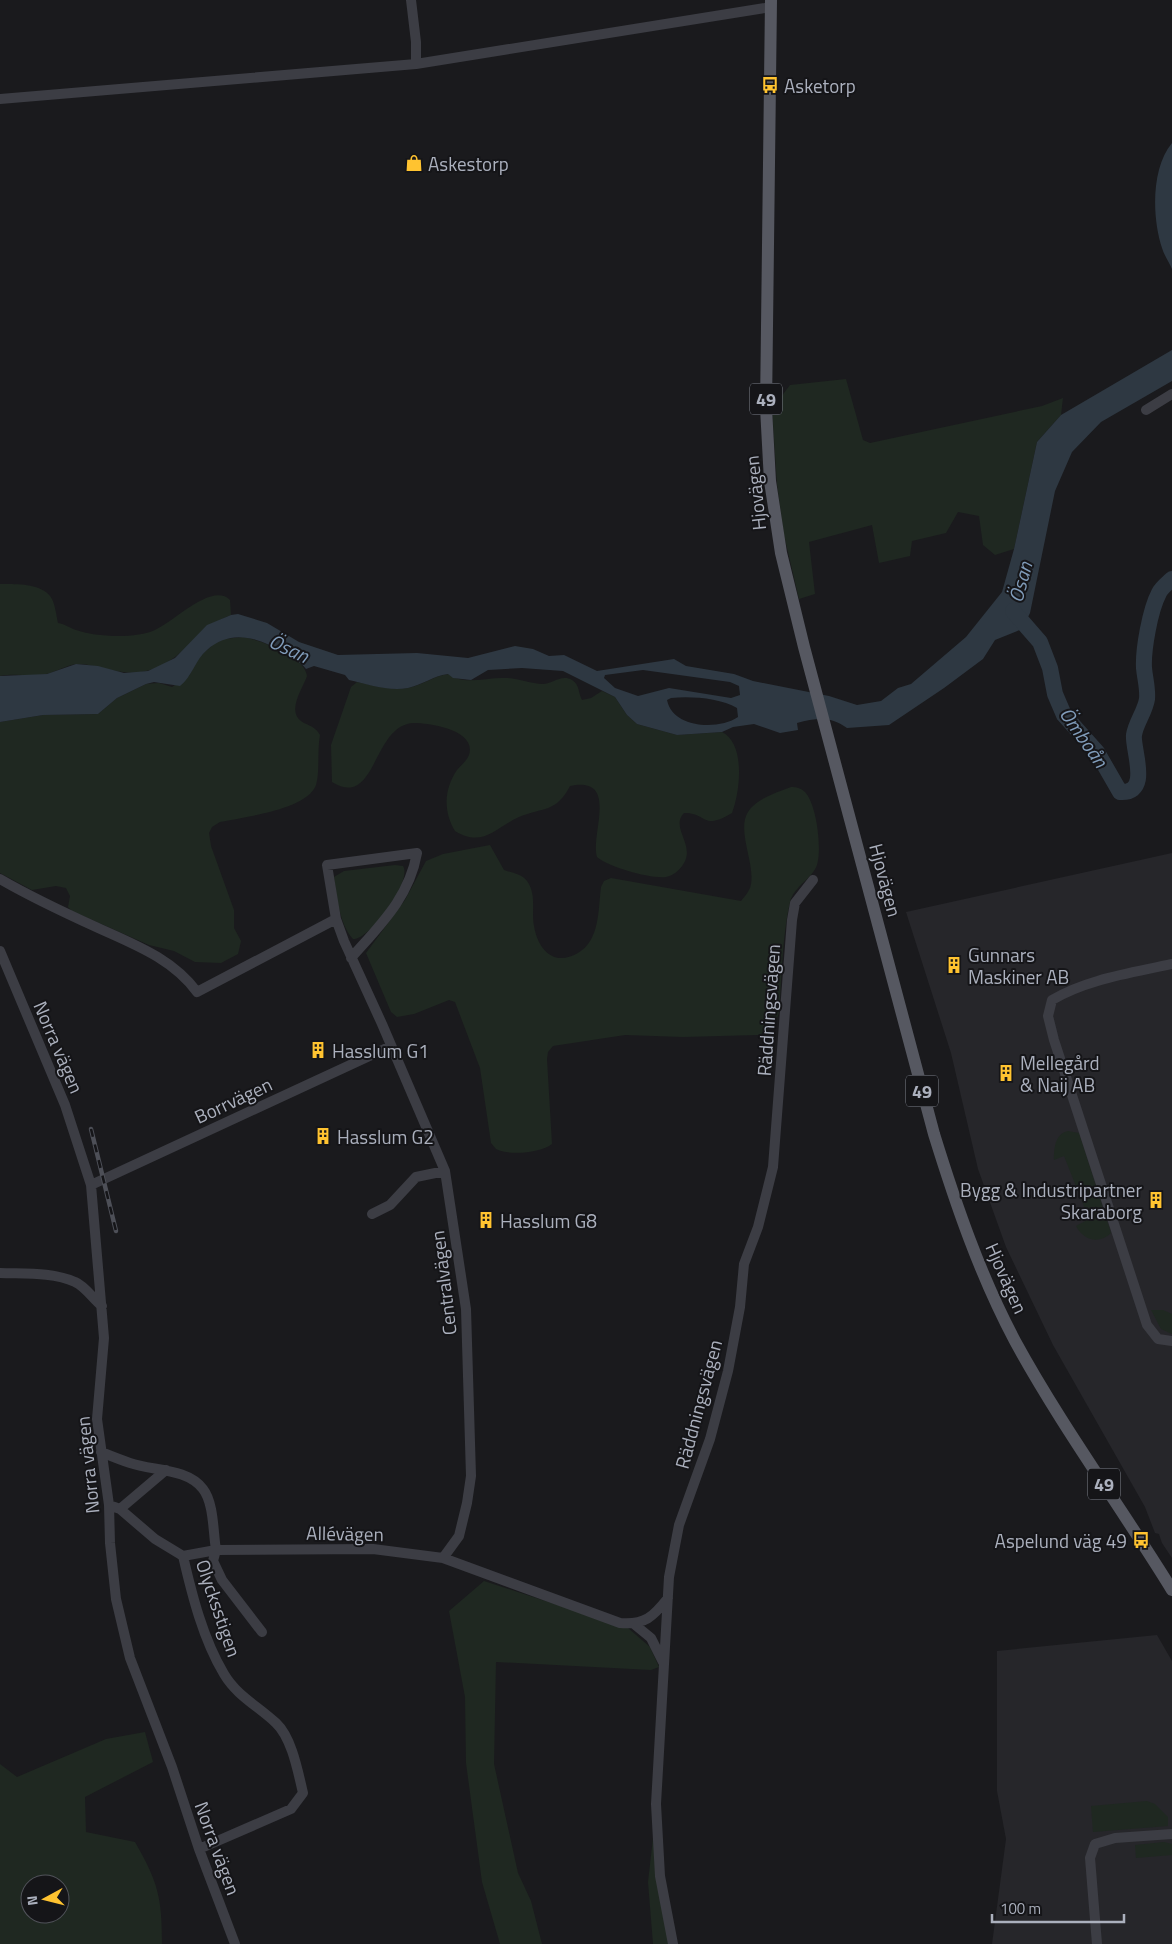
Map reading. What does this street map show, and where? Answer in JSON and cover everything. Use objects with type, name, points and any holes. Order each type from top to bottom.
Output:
[{"type":"main road","name":"Hjovägen","points":[[771,4],[766,408],[770,481],[781,553],[811,672],[934,1134],[955,1202],[983,1272],[1015,1340],[1046,1394],[1172,1590]]},
{"type":"street","points":[[411,0],[416,42],[416,64]]},
{"type":"street","points":[[0,98],[416,64],[771,4]]},
{"type":"street","points":[[1146,410],[1172,394]]},
{"type":"street","name":"Centralvägen","points":[[351,958],[402,897],[414,872],[417,853],[328,865],[336,919],[351,958],[445,1171],[466,1309],[471,1476],[459,1536],[443,1558]]},
{"type":"street","points":[[0,879],[47,905],[153,954],[178,971],[197,992],[336,919]]},
{"type":"street","name":"Räddningsvägen","points":[[673,1944],[660,1876],[656,1804],[669,1577],[679,1525],[710,1439],[728,1371],[740,1306],[744,1264],[758,1227],[773,1167],[792,920],[795,903],[813,880]]},
{"type":"street","name":"Norra vägen","points":[[0,951],[65,1105],[91,1185],[102,1306],[103,1366],[97,1419],[109,1504],[110,1543],[116,1598],[130,1658],[172,1767],[234,1944]]},
{"type":"street","points":[[1172,964],[1091,984],[1064,993],[1052,1000],[1048,1016],[1054,1040],[1147,1325],[1158,1338],[1172,1340]]},
{"type":"street","name":"Borrvägen","points":[[91,1185],[391,1046]]},
{"type":"street","points":[[372,1214],[390,1205],[416,1177],[445,1171]]},
{"type":"street","points":[[0,1273],[56,1277],[77,1282],[102,1306]]},
{"type":"street","points":[[101,1452],[132,1464],[166,1470],[194,1482],[203,1489],[210,1510],[216,1550],[213,1561],[222,1580],[262,1632]]},
{"type":"street","points":[[120,1509],[166,1470]]},
{"type":"street","points":[[109,1504],[120,1509],[155,1539],[183,1556]]},
{"type":"street","name":"Allévägen","points":[[183,1556],[216,1550],[374,1549],[443,1558],[620,1623],[634,1624]]},
{"type":"street","name":"Olycksstigen","points":[[183,1556],[205,1633],[224,1674],[243,1698],[278,1724],[293,1752],[303,1793],[291,1809],[199,1848]]},
{"type":"street","points":[[634,1624],[654,1617],[668,1598]]},
{"type":"street","points":[[634,1624],[651,1638],[663,1663]]},
{"type":"street","points":[[1096,1944],[1090,1858],[1095,1844],[1115,1838],[1172,1834]]},
{"type":"shaded area","points":[[846,379],[863,440],[870,443],[1042,406],[1063,398],[1061,415],[1037,442],[1014,549],[995,555],[983,545],[979,516],[958,512],[946,533],[912,541],[910,556],[879,563],[872,525],[809,542],[815,594],[799,599],[784,535],[777,484],[772,409],[790,385]]},
{"type":"shaded area","points":[[0,584],[33,586],[46,592],[52,599],[58,623],[94,634],[127,636],[147,633],[155,630],[193,605],[214,596],[222,596],[230,600],[231,615],[209,628],[170,661],[146,671],[129,673],[79,664],[70,665],[46,674],[0,676]]},
{"type":"shaded area","points":[[243,637],[270,645],[299,662],[307,676],[296,701],[296,713],[298,719],[311,726],[320,735],[317,780],[310,794],[300,801],[273,811],[220,822],[212,827],[209,833],[211,846],[234,910],[234,928],[241,941],[238,954],[221,963],[195,962],[174,951],[149,945],[72,911],[68,907],[70,896],[66,888],[56,886],[32,890],[0,873],[0,722],[43,715],[98,714],[117,698],[146,684],[159,683],[172,687],[189,676],[199,657],[215,643],[224,639]]},
{"type":"shaded area","points":[[449,674],[461,680],[510,678],[543,684],[568,678],[576,684],[582,700],[591,698],[602,691],[615,697],[627,715],[637,724],[677,735],[722,732],[730,738],[738,757],[739,781],[732,813],[715,821],[710,821],[684,813],[680,818],[680,824],[687,856],[679,870],[666,877],[659,877],[640,874],[610,865],[597,857],[599,798],[594,790],[585,785],[570,786],[560,801],[554,805],[519,817],[481,837],[473,838],[455,831],[448,816],[447,792],[457,770],[469,755],[470,746],[466,739],[459,734],[441,727],[414,723],[400,727],[381,749],[367,776],[358,785],[347,788],[332,782],[331,745],[351,687],[357,682],[402,689]]},
{"type":"shaded area","points":[[791,787],[802,790],[809,798],[817,827],[819,849],[815,870],[795,891],[790,902],[784,943],[779,1012],[772,1026],[758,1035],[683,1037],[625,1035],[553,1046],[548,1052],[547,1059],[552,1144],[540,1150],[516,1153],[496,1149],[491,1143],[480,1068],[455,1002],[449,1000],[414,1014],[397,1017],[391,1012],[366,953],[405,900],[426,861],[443,854],[490,845],[504,870],[522,877],[530,886],[533,897],[534,926],[543,949],[555,957],[569,957],[578,953],[590,940],[597,924],[601,887],[604,881],[611,878],[741,901],[750,888],[752,878],[744,834],[744,823],[747,814],[753,806],[762,800]]},
{"type":"shaded area","points":[[1172,853],[1172,1558],[1162,1543],[1159,1534],[1155,1533],[1145,1507],[1053,1345],[1006,1247],[978,1169],[951,1053],[906,912]]},
{"type":"shaded area","points":[[395,865],[403,866],[404,874],[402,884],[396,896],[388,909],[369,931],[353,939],[348,933],[342,918],[334,877],[344,871]]},
{"type":"shaded area","points":[[1068,1131],[1079,1133],[1111,1233],[1101,1239],[1087,1238],[1076,1226],[1089,1219],[1064,1156],[1054,1160],[1055,1146],[1058,1138]]},
{"type":"shaded area","points":[[1151,1310],[1163,1310],[1172,1314],[1172,1334],[1161,1329]]},
{"type":"shaded area","points":[[484,1581],[628,1628],[650,1647],[659,1667],[651,1670],[496,1662],[494,1764],[518,1873],[531,1901],[542,1944],[500,1944],[482,1882],[466,1763],[465,1697],[449,1611]]},
{"type":"shaded area","points":[[1157,1635],[1172,1661],[1172,1944],[992,1944],[1006,1839],[997,1791],[997,1651]]},
{"type":"shaded area","points":[[145,1732],[153,1762],[85,1797],[86,1832],[135,1842],[149,1868],[157,1890],[160,1902],[162,1944],[0,1944],[0,1764],[17,1777],[106,1739]]},
{"type":"shaded area","points":[[1147,1801],[1155,1804],[1168,1817],[1168,1826],[1093,1832],[1091,1806]]},
{"type":"shaded area","points":[[654,1829],[670,1944],[653,1944],[648,1882]]},
{"type":"shaded area","points":[[1164,1842],[1172,1844],[1172,1855],[1136,1858],[1135,1845]]},
{"type":"water","points":[[1172,143],[1172,269],[1162,248],[1159,236],[1156,222],[1155,194],[1160,166],[1165,153]]},
{"type":"water","name":"Ösan","points":[[1172,350],[1172,381],[1101,422],[1072,452],[1055,491],[1030,613],[1022,629],[995,640],[983,659],[889,725],[847,728],[835,721],[817,719],[797,723],[798,730],[780,733],[754,724],[733,727],[722,732],[677,735],[637,724],[627,715],[615,697],[563,671],[522,668],[488,670],[471,680],[453,678],[448,674],[408,688],[386,688],[349,680],[345,675],[314,666],[306,669],[296,660],[265,643],[236,637],[216,643],[207,650],[199,659],[188,678],[180,686],[154,682],[146,684],[117,698],[98,714],[43,715],[0,722],[0,676],[47,674],[76,664],[98,666],[124,673],[148,671],[175,658],[207,625],[238,614],[267,623],[299,642],[338,655],[417,653],[468,658],[515,646],[533,649],[549,656],[564,655],[597,671],[674,659],[686,666],[734,674],[753,681],[829,696],[857,705],[881,701],[898,688],[911,684],[966,637],[1002,592],[1014,549],[1037,442],[1061,415]],"holes":[[[643,670],[730,682],[739,686],[740,695],[731,698],[669,688],[638,696],[615,688],[604,678],[605,675]],[[687,697],[722,702],[737,708],[738,717],[720,724],[709,725],[687,722],[671,710],[667,700]]]},
{"type":"waterway","name":"Ömboån","points":[[1013,611],[1040,642],[1050,668],[1055,694],[1064,715],[1097,752],[1120,792],[1130,791],[1138,779],[1134,735],[1147,699],[1144,660],[1148,630],[1159,593],[1172,579]]},
{"type":"railway","points":[[91,1129],[116,1231]]},
{"type":"place","name":"Asketorp","points":[[770,85]]},
{"type":"place","name":"Askestorp","points":[[414,163]]},
{"type":"place","name":"Gunnars Maskiner AB","points":[[954,965]]},
{"type":"place","name":"Hasslum G1","points":[[318,1050]]},
{"type":"place","name":"Mellegård & Naij AB","points":[[1006,1073]]},
{"type":"place","name":"Hasslum G2","points":[[323,1136]]},
{"type":"place","name":"Bygg & Industripartner Skaraborg","points":[[1156,1200]]},
{"type":"place","name":"Hasslum G8","points":[[486,1220]]},
{"type":"place","name":"Aspelund väg 49","points":[[1141,1540]]}]
